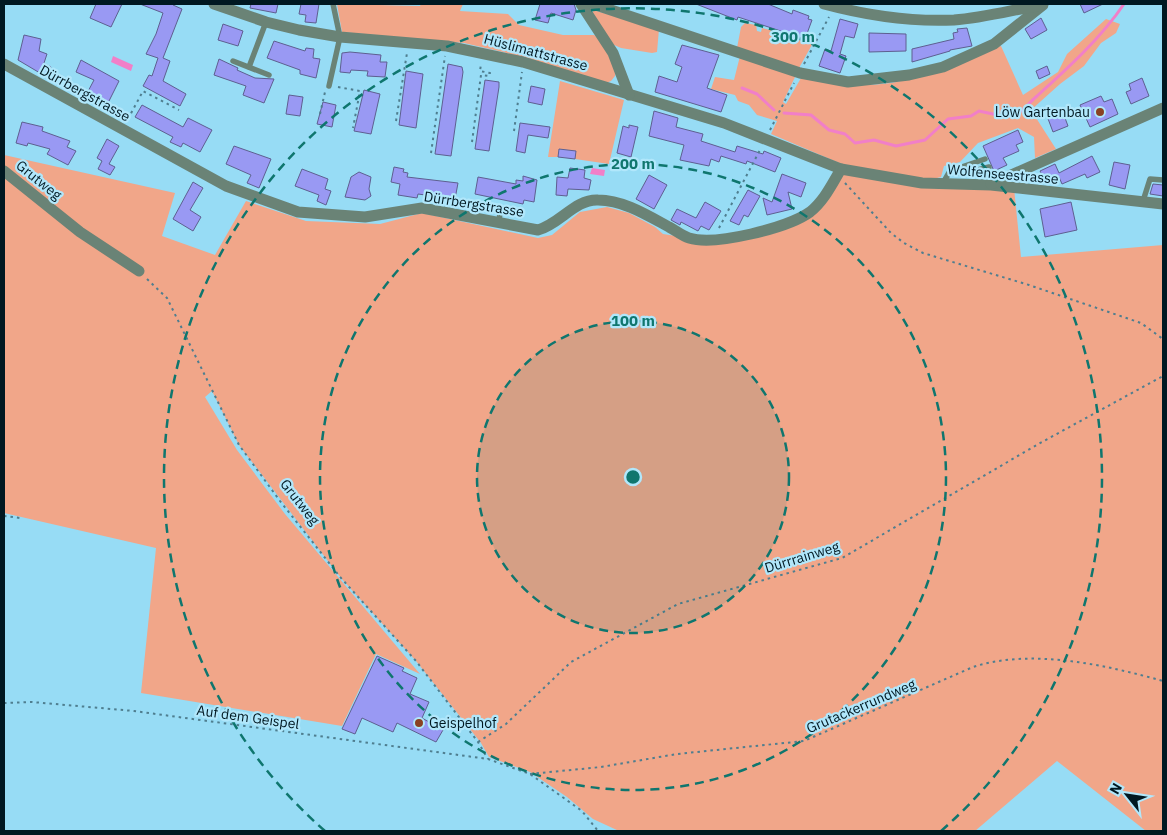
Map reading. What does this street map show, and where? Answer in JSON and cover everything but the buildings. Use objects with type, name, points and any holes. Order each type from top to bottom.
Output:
[{"type":"street","name":"Hüslimattstrasse","points":[[214,4],[266,22],[340,37],[409,41],[446,46],[523,62],[724,123],[839,172]]},
{"type":"street","points":[[581,4],[613,53],[629,95]]},
{"type":"street","points":[[593,4],[800,73],[848,82],[909,76],[942,67],[994,44],[1044,4]]},
{"type":"street","points":[[824,4],[904,19],[954,20],[1044,4]]},
{"type":"street","name":"Dürrbergstrasse","points":[[4,64],[122,130],[161,148],[226,186],[298,212],[365,217],[422,208],[538,230],[556,222],[581,204],[595,200],[606,200],[637,210],[689,238],[730,239],[794,221],[810,212],[825,196],[839,172]]},
{"type":"street","points":[[991,185],[1163,108]]},
{"type":"street","name":"Grutweg","points":[[4,170],[80,232],[139,271]]},
{"type":"street","name":"Wolfenseestrasse","points":[[839,172],[922,183],[991,185],[1163,204]]},
{"type":"lane","points":[[329,86],[340,37],[334,4]]},
{"type":"lane","points":[[249,67],[266,22]]},
{"type":"lane","points":[[233,61],[270,75]]},
{"type":"lane","points":[[943,183],[950,171],[985,159]]},
{"type":"lane","points":[[950,171],[963,174],[989,167]]},
{"type":"lane","points":[[1143,201],[1150,179],[1163,180]]},
{"type":"lane","points":[[481,205],[500,212],[499,222]]},
{"type":"path","points":[[396,121],[409,41]]},
{"type":"path","points":[[431,153],[446,46]]},
{"type":"path","points":[[472,142],[482,75],[489,76],[490,73],[480,70]]},
{"type":"path","points":[[514,130],[522,74]]},
{"type":"path","points":[[320,114],[327,86],[360,91],[353,128]]},
{"type":"path","points":[[122,130],[143,91],[179,110]]},
{"type":"path","points":[[714,239],[765,139]]},
{"type":"path","points":[[839,172],[891,233],[904,243],[924,252],[1141,323],[1163,339]]},
{"type":"path","name":"Grutweg","points":[[139,271],[167,298],[239,445],[280,501],[341,578],[416,661],[478,742],[488,759]]},
{"type":"path","name":"Dürrrainweg","points":[[478,742],[506,724],[571,662],[678,604],[842,558],[1042,442],[1163,376]]},
{"type":"path","points":[[4,516],[20,518]]},
{"type":"path","name":"Grutackerrundweg","points":[[530,774],[601,767],[677,754],[804,741],[973,667],[998,660],[1091,662],[1163,681]]},
{"type":"path","name":"Auf dem Geispel","points":[[4,703],[32,702],[134,711],[488,759]]},
{"type":"path","points":[[488,759],[530,774],[582,811],[598,831]]},
{"type":"shaded area","points":[[337,4],[420,6],[421,4],[463,4],[460,11],[508,14],[519,25],[563,35],[594,35],[601,41],[616,70],[615,76],[606,83],[503,52],[464,43],[342,32]]},
{"type":"shaded area","points":[[593,10],[659,29],[657,52],[652,53],[621,48],[612,44],[593,15]]},
{"type":"shaded area","points":[[1106,19],[1120,24],[1116,33],[1101,43],[1084,66],[1031,110],[1056,149],[1035,158],[1034,137],[1018,128],[978,143],[960,162],[944,166],[941,177],[925,181],[851,168],[771,134],[777,121],[757,115],[749,105],[738,101],[735,95],[711,89],[715,77],[734,80],[740,56],[796,75],[783,102],[786,104],[801,78],[830,83],[860,85],[889,83],[918,76],[970,55],[1001,46],[1023,95],[1058,72],[1067,54]]},
{"type":"shaded area","points":[[745,23],[756,25],[757,31],[761,32],[762,28],[813,43],[799,68],[737,48],[741,27]]},
{"type":"shaded area","points":[[113,56],[133,65],[131,71],[111,62]]},
{"type":"shaded area","points":[[560,81],[624,100],[609,164],[575,159],[575,151],[559,149],[558,157],[548,157]]},
{"type":"shaded area","points":[[4,155],[175,193],[162,236],[215,255],[246,201],[306,221],[380,224],[422,213],[538,238],[552,235],[580,212],[607,207],[629,213],[655,227],[663,234],[689,238],[730,239],[810,211],[841,169],[1014,188],[1021,257],[1163,245],[1163,831],[1146,831],[1057,761],[975,831],[619,831],[593,819],[567,797],[530,772],[489,757],[481,743],[416,661],[341,578],[239,445],[212,391],[205,397],[237,450],[285,514],[420,674],[376,654],[342,726],[141,693],[156,548],[4,513]]},
{"type":"shaded area","points":[[592,168],[605,170],[604,176],[590,174]]},
{"type":"waterway","points":[[784,113],[811,115],[829,130],[845,134],[855,143],[874,140],[896,146],[925,140],[948,119],[971,116],[979,111],[1003,116],[1017,114],[1083,52],[1105,29],[1124,4]]},
{"type":"waterway","points":[[742,88],[757,94],[774,110]]},
{"type":"place","name":"Löw Gartenbau","points":[[1100,112]]},
{"type":"place","name":"Geispelhof","points":[[419,723]]}]
